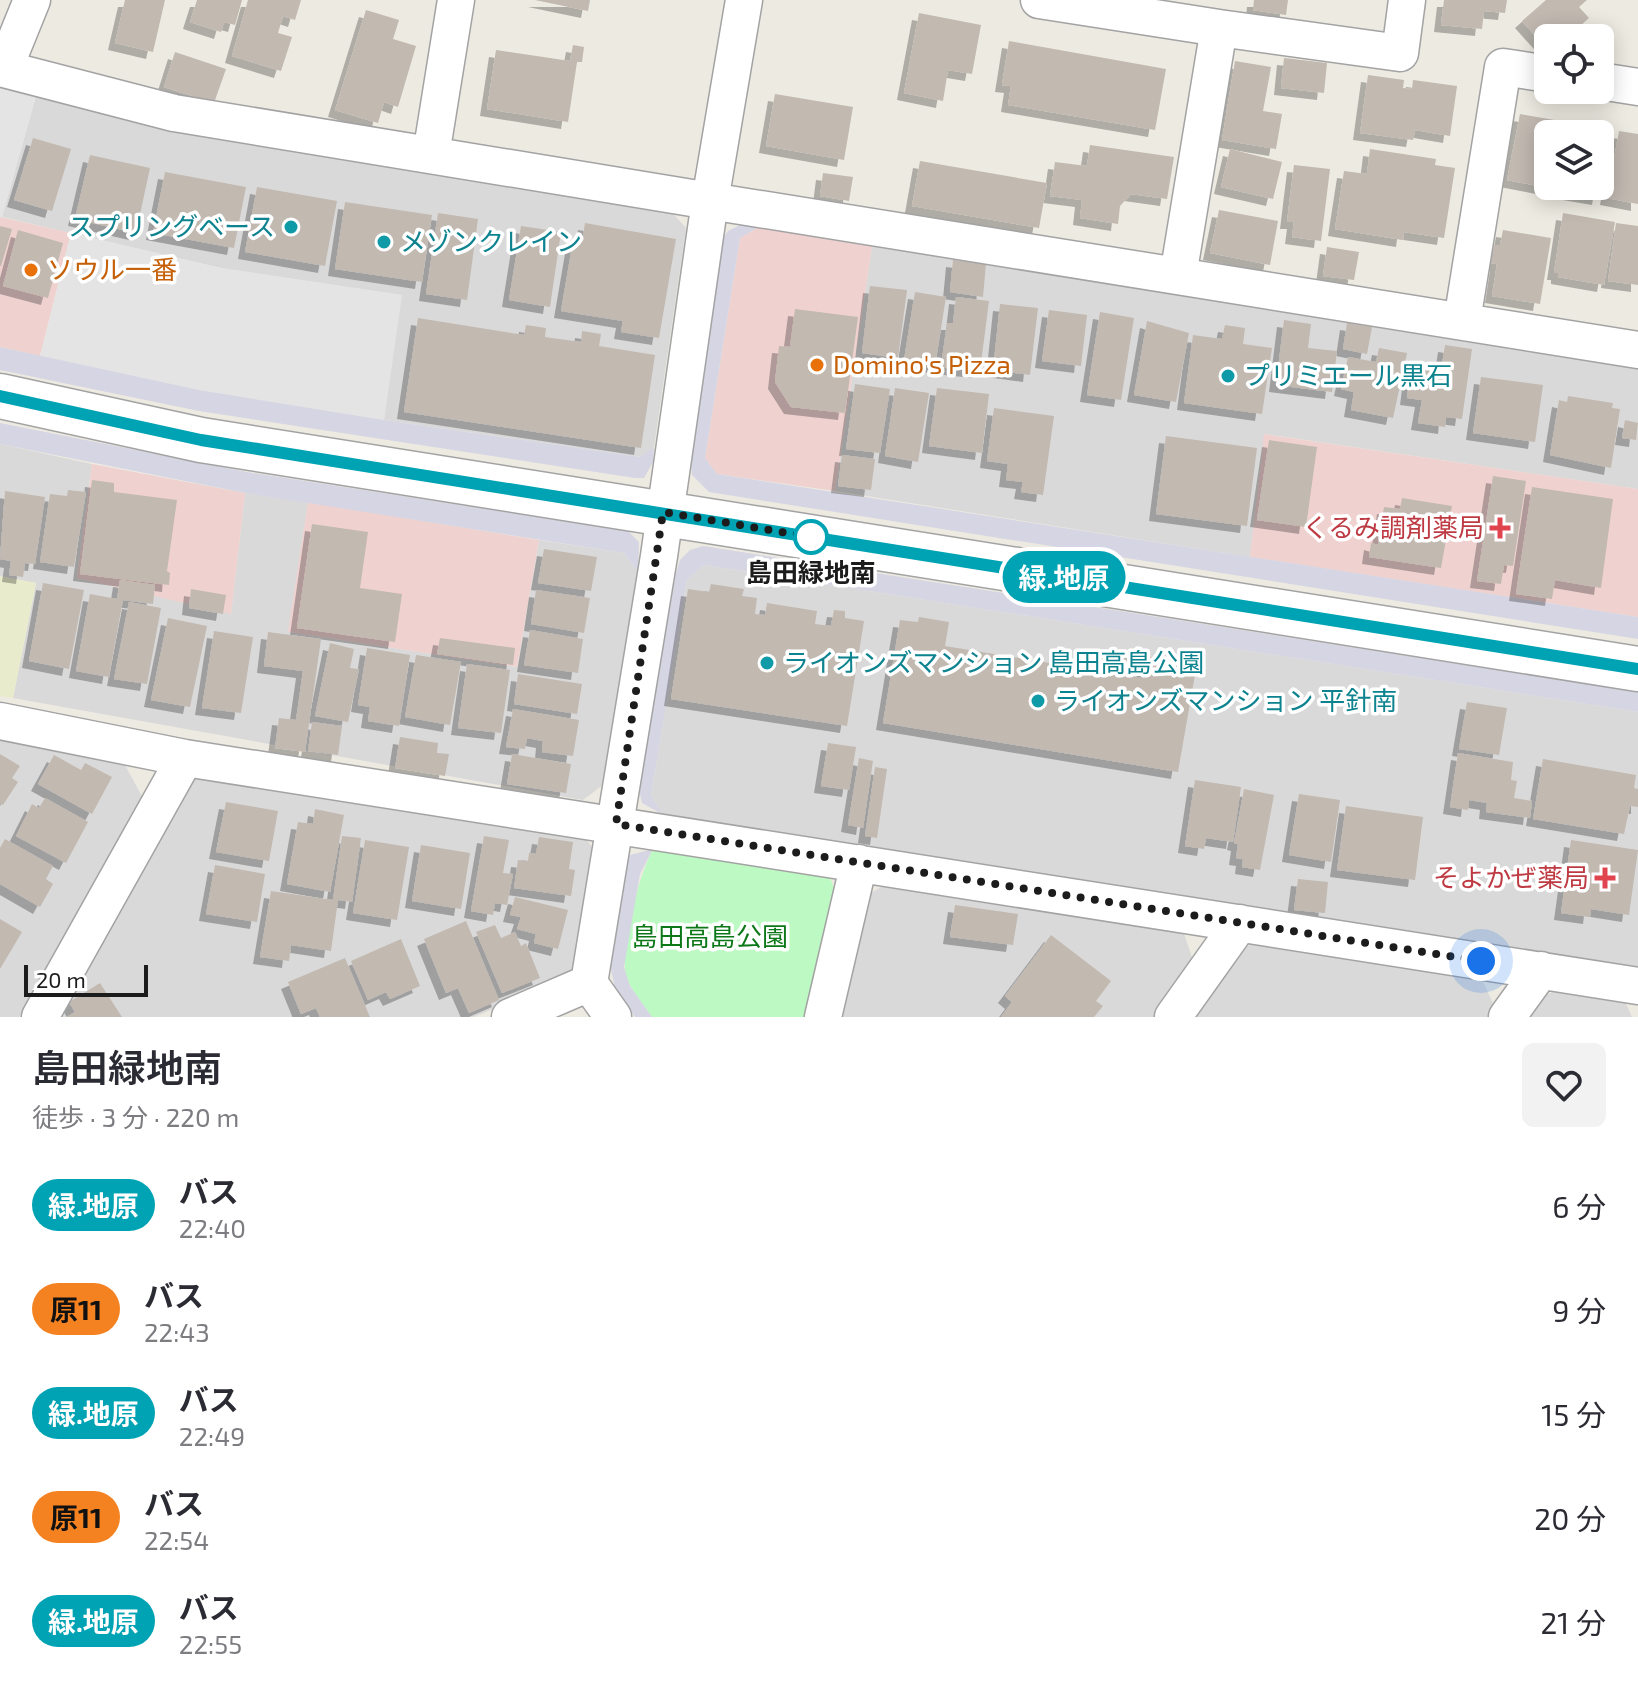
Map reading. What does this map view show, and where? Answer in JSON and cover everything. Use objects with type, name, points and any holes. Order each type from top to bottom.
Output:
[{"type":"street","points":[[32,0],[2,69],[174,113],[1638,350]]},
{"type":"street","points":[[431,155],[456,0]]},
{"type":"street","points":[[613,1017],[589,983],[744,0]]},
{"type":"street","points":[[1049,1],[1400,53],[1407,0]]},
{"type":"street","points":[[1178,276],[1219,28]]},
{"type":"street","points":[[1462,321],[1503,67],[1534,72]]},
{"type":"street","points":[[1614,83],[1638,87]]},
{"type":"street","points":[[0,396],[201,440],[1638,669]]},
{"type":"street","points":[[0,721],[185,758],[1638,986]]},
{"type":"street","points":[[40,1017],[185,758]]},
{"type":"street","points":[[823,1017],[859,863]]},
{"type":"street","points":[[1173,1017],[1240,923]]},
{"type":"street","points":[[1507,1017],[1541,970]]},
{"type":"street","points":[[510,1017],[589,983]]},
{"type":"shaded area","points":[[0,85],[36,96],[2,217],[0,217]]},
{"type":"shaded area","points":[[36,96],[99,112],[666,206],[686,228],[654,447],[642,457],[384,420],[401,295],[221,268],[2,217]]},
{"type":"shaded area","points":[[0,217],[71,233],[40,356],[0,347]]},
{"type":"shaded area","points":[[744,223],[762,225],[740,238],[705,458],[717,474],[1638,617],[1638,639],[709,492],[692,475],[690,454],[723,238],[728,231]]},
{"type":"shaded area","points":[[762,225],[873,240],[835,491],[717,474],[705,458],[740,238]]},
{"type":"shaded area","points":[[71,233],[221,268],[402,295],[384,420],[199,390],[40,356]]},
{"type":"shaded area","points":[[873,240],[1638,362],[1638,489],[1265,434],[1250,557],[835,491]]},
{"type":"shaded area","points":[[0,347],[199,390],[384,420],[641,457],[654,447],[653,462],[644,478],[635,478],[199,411],[0,370]]},
{"type":"shaded area","points":[[0,423],[247,472],[628,531],[639,542],[638,572],[624,553],[245,493],[0,444]]},
{"type":"shaded area","points":[[1264,434],[1638,489],[1638,617],[1250,557]]},
{"type":"shaded area","points":[[0,444],[92,464],[77,578],[231,613],[245,493],[308,502],[289,632],[517,667],[539,540],[624,553],[638,572],[603,785],[583,800],[13,698],[36,583],[0,576]]},
{"type":"shaded area","points":[[92,464],[245,493],[231,614],[77,578]]},
{"type":"shaded area","points":[[308,502],[539,540],[517,667],[288,632]]},
{"type":"shaded area","points":[[703,546],[1638,692],[1638,712],[704,565],[687,580],[651,795],[662,814],[642,803],[638,785],[676,573],[680,560],[690,550]]},
{"type":"shaded area","points":[[704,565],[1638,712],[1638,971],[662,814],[651,795],[687,579]]},
{"type":"shaded area","points":[[0,740],[125,765],[144,800],[19,1017],[0,1017]]},
{"type":"shaded area","points":[[203,772],[581,832],[595,851],[578,964],[564,979],[474,1017],[54,1017],[189,780]]},
{"type":"shaded area","points":[[653,849],[640,874],[624,967],[630,986],[652,1017],[635,1017],[615,988],[610,965],[625,868],[630,855]]},
{"type":"shaded area","points":[[889,882],[1183,931],[1194,963],[1155,1017],[837,1017],[866,896]]},
{"type":"shaded area","points":[[1256,941],[1481,977],[1496,1010],[1491,1017],[1194,1017],[1242,950]]},
{"type":"shaded area","points":[[1557,990],[1624,999],[1632,1017],[1527,1017],[1541,997]]},
{"type":"green space","points":[[0,576],[36,583],[13,698],[0,696]]},
{"type":"green space","name":"島田高島公園","points":[[653,849],[828,872],[838,899],[809,1017],[652,1017],[629,982],[625,957],[633,908]]},
{"type":"building","points":[[125,0],[165,0],[153,52],[115,43]]},
{"type":"building","points":[[197,0],[242,0],[235,25],[224,22],[221,32],[190,22]]},
{"type":"building","points":[[248,0],[301,0],[295,20],[283,16],[278,33],[292,37],[281,71],[232,56]]},
{"type":"building","points":[[535,0],[590,0],[588,11]]},
{"type":"building","points":[[1254,0],[1288,0],[1286,15],[1253,10]]},
{"type":"building","points":[[1444,0],[1507,0],[1505,13],[1484,11],[1482,29],[1441,25]]},
{"type":"building","points":[[1546,0],[1587,0],[1579,7],[1589,18],[1582,24],[1534,24],[1534,34],[1522,21]]},
{"type":"building","points":[[366,10],[399,20],[393,39],[416,46],[398,107],[384,102],[378,123],[335,110]]},
{"type":"building","points":[[919,13],[981,25],[972,74],[948,70],[943,101],[904,93]]},
{"type":"building","points":[[1009,41],[1166,69],[1155,130],[1008,105],[1011,86],[1002,85]]},
{"type":"building","points":[[573,45],[584,47],[582,62],[577,62],[568,122],[487,109],[496,50],[570,61]]},
{"type":"building","points":[[175,52],[226,69],[214,103],[164,87]]},
{"type":"building","points":[[1284,58],[1327,63],[1324,93],[1281,88]]},
{"type":"building","points":[[1235,61],[1271,67],[1263,111],[1282,114],[1276,149],[1222,140]]},
{"type":"building","points":[[1368,75],[1404,80],[1403,88],[1412,89],[1413,80],[1457,86],[1450,136],[1415,130],[1413,140],[1360,133]]},
{"type":"building","points":[[775,94],[853,107],[844,160],[766,146]]},
{"type":"building","points":[[1520,114],[1554,120],[1534,120],[1534,185],[1507,180]]},
{"type":"building","points":[[1619,131],[1638,134],[1638,204],[1614,199],[1614,159]]},
{"type":"building","points":[[33,138],[71,149],[52,211],[14,200]]},
{"type":"building","points":[[1090,145],[1174,157],[1167,199],[1131,194],[1120,206],[1118,224],[1080,218],[1082,200],[1050,196],[1055,162],[1087,166]]},
{"type":"building","points":[[1230,149],[1282,162],[1273,199],[1221,187]]},
{"type":"building","points":[[1370,149],[1436,159],[1435,165],[1455,168],[1444,238],[1404,232],[1403,240],[1335,229],[1344,171],[1367,174]]},
{"type":"building","points":[[90,155],[150,168],[136,233],[75,219]]},
{"type":"building","points":[[920,161],[1047,183],[1039,228],[912,206]]},
{"type":"building","points":[[1294,165],[1330,169],[1321,241],[1292,237],[1294,222],[1287,222]]},
{"type":"building","points":[[165,172],[246,187],[234,248],[153,233]]},
{"type":"building","points":[[823,173],[853,177],[849,201],[820,196]]},
{"type":"building","name":"スプリングベース","points":[[257,187],[337,201],[325,266],[245,252]]},
{"type":"building","name":"メゾンクレイン","points":[[345,202],[432,215],[422,282],[335,269]]},
{"type":"building","points":[[1219,210],[1278,221],[1270,265],[1210,253]]},
{"type":"building","points":[[438,213],[478,219],[467,300],[426,294]]},
{"type":"building","points":[[1563,213],[1615,222],[1604,285],[1558,277],[1558,273],[1554,273]]},
{"type":"building","points":[[585,223],[676,239],[659,338],[621,332],[623,321],[561,311],[573,241],[582,242]]},
{"type":"building","points":[[1616,223],[1638,226],[1638,285],[1608,281]]},
{"type":"building","points":[[0,226],[12,229],[1,266],[0,266]]},
{"type":"building","points":[[521,226],[561,232],[550,307],[509,300]]},
{"type":"building","points":[[18,230],[63,243],[48,298],[3,286]]},
{"type":"building","points":[[1503,230],[1551,238],[1540,304],[1492,296],[1497,264],[1491,263],[1494,245],[1500,245]]},
{"type":"building","points":[[1327,247],[1359,252],[1354,280],[1323,276]]},
{"type":"building","points":[[953,260],[986,264],[983,297],[950,292]]},
{"type":"building","points":[[870,286],[907,290],[898,358],[862,353]]},
{"type":"building","points":[[915,292],[946,297],[935,366],[904,360]]},
{"type":"building","points":[[956,297],[989,301],[980,371],[941,367],[947,323],[953,323]]},
{"type":"building","points":[[1000,304],[1038,308],[1030,375],[993,370]]},
{"type":"building","points":[[795,309],[858,317],[845,413],[791,407],[775,382],[779,346],[790,347]]},
{"type":"building","points":[[1049,310],[1087,315],[1081,366],[1042,361]]},
{"type":"building","points":[[1100,312],[1134,318],[1121,400],[1087,395]]},
{"type":"building","points":[[418,318],[524,335],[526,325],[546,328],[545,337],[581,342],[582,331],[601,334],[599,346],[655,355],[641,448],[404,412]]},
{"type":"building","points":[[1284,320],[1311,324],[1308,348],[1337,351],[1332,392],[1276,385]]},
{"type":"building","points":[[1147,321],[1189,333],[1176,402],[1134,395]]},
{"type":"building","points":[[1347,323],[1372,327],[1367,354],[1343,349]]},
{"type":"building","name":"プリミエール黒石","points":[[1225,325],[1245,328],[1243,344],[1272,348],[1262,414],[1184,403],[1193,335],[1222,339]]},
{"type":"building","points":[[1445,345],[1472,349],[1462,419],[1446,417],[1445,427],[1418,423],[1422,400],[1407,398],[1411,367],[1441,372]]},
{"type":"building","points":[[1379,348],[1407,353],[1393,418],[1351,410],[1354,392],[1341,389],[1348,357],[1376,362]]},
{"type":"building","points":[[1481,377],[1543,385],[1535,442],[1473,433]]},
{"type":"building","points":[[855,384],[890,389],[880,453],[846,449]]},
{"type":"building","points":[[895,388],[929,393],[918,462],[885,456]]},
{"type":"building","points":[[937,388],[989,394],[982,453],[929,446]]},
{"type":"building","points":[[1568,396],[1613,403],[1612,408],[1620,409],[1611,468],[1550,455],[1559,400],[1567,402]]},
{"type":"building","points":[[994,408],[1054,416],[1043,495],[1021,492],[1023,482],[1006,480],[1008,464],[987,461]]},
{"type":"building","points":[[1625,420],[1638,423],[1636,440],[1622,438]]},
{"type":"building","points":[[1166,436],[1257,448],[1247,526],[1156,514]]},
{"type":"building","points":[[1269,440],[1317,447],[1306,527],[1257,520]]},
{"type":"building","points":[[842,455],[875,459],[871,490],[838,486]]},
{"type":"building","points":[[1493,476],[1526,481],[1513,566],[1504,565],[1501,584],[1477,581]]},
{"type":"building","points":[[92,480],[114,483],[114,492],[177,500],[167,571],[170,573],[169,585],[80,574]]},
{"type":"building","points":[[1532,487],[1613,499],[1601,588],[1555,580],[1552,599],[1516,594]]},
{"type":"building","points":[[68,490],[86,492],[74,567],[40,562],[50,494],[67,496]]},
{"type":"building","points":[[5,491],[45,497],[35,564],[25,563],[23,577],[9,575],[11,561],[0,559]]},
{"type":"building","points":[[1402,498],[1452,506],[1441,568],[1369,557],[1371,543],[1378,545],[1384,507],[1400,509]]},
{"type":"building","points":[[312,524],[368,532],[360,588],[402,594],[395,642],[297,628]]},
{"type":"building","points":[[544,549],[597,557],[591,591],[538,583]]},
{"type":"building","points":[[120,580],[155,585],[153,604],[123,600],[109,677],[76,671],[90,594],[117,599]]},
{"type":"building","points":[[43,583],[84,590],[69,669],[29,661]]},
{"type":"building","name":"ライオンズマンション 島田高島公園","points":[[711,584],[744,589],[742,596],[757,598],[755,614],[765,615],[767,603],[817,611],[815,624],[831,626],[834,610],[845,611],[845,618],[864,621],[847,726],[671,699],[688,589],[709,592]]},
{"type":"building","points":[[191,589],[226,595],[223,614],[189,608]]},
{"type":"building","points":[[536,590],[590,598],[584,633],[531,624]]},
{"type":"building","points":[[129,602],[161,608],[147,684],[114,679]]},
{"type":"building","name":"ライオンズマンション 平針南","points":[[919,617],[949,622],[945,646],[1142,678],[1146,656],[1196,669],[1178,772],[883,723],[900,620],[918,622]]},
{"type":"building","points":[[168,618],[207,626],[190,707],[151,700]]},
{"type":"building","points":[[530,630],[583,639],[578,673],[524,665]]},
{"type":"building","points":[[214,631],[253,637],[241,713],[202,708]]},
{"type":"building","points":[[268,632],[321,639],[305,752],[275,748],[279,718],[296,720],[303,671],[264,666]]},
{"type":"building","points":[[440,638],[515,648],[513,665],[437,654]]},
{"type":"building","points":[[330,643],[354,649],[350,668],[359,669],[348,722],[315,716]]},
{"type":"building","points":[[367,648],[410,655],[399,726],[368,721],[370,707],[358,705]]},
{"type":"building","points":[[1120,651],[1144,654],[1141,667],[1118,663]]},
{"type":"building","points":[[416,655],[461,662],[450,725],[405,717]]},
{"type":"building","points":[[467,664],[510,670],[501,733],[458,728]]},
{"type":"building","points":[[518,674],[582,684],[577,714],[514,704]]},
{"type":"building","points":[[1467,702],[1507,708],[1499,755],[1459,749]]},
{"type":"building","points":[[513,709],[579,720],[573,756],[542,752],[543,741],[527,738],[525,749],[506,747]]},
{"type":"building","points":[[312,722],[342,726],[338,755],[308,751]]},
{"type":"building","points":[[400,737],[438,743],[437,753],[449,754],[445,776],[395,768]]},
{"type":"building","points":[[828,743],[856,747],[849,790],[821,786]]},
{"type":"building","points":[[1458,753],[1513,762],[1511,780],[1517,781],[1514,798],[1532,801],[1530,818],[1486,812],[1487,803],[1469,800],[1468,810],[1450,807]]},
{"type":"building","points":[[0,754],[20,766],[12,778],[18,782],[3,805],[0,803]]},
{"type":"building","points":[[512,754],[571,764],[566,793],[507,784]]},
{"type":"building","points":[[54,755],[81,770],[85,763],[112,777],[92,814],[38,784]]},
{"type":"building","points":[[859,758],[873,761],[863,828],[848,825]]},
{"type":"building","points":[[1543,759],[1636,775],[1634,788],[1638,789],[1638,807],[1630,806],[1624,834],[1533,819]]},
{"type":"building","points":[[875,767],[887,769],[877,838],[865,836]]},
{"type":"building","points":[[1195,780],[1241,787],[1233,842],[1206,838],[1204,849],[1185,846]]},
{"type":"building","points":[[1244,789],[1274,795],[1260,870],[1242,867],[1243,859],[1236,858],[1238,844],[1234,843]]},
{"type":"building","points":[[1299,794],[1340,800],[1331,862],[1289,855]]},
{"type":"building","points":[[45,798],[88,822],[66,863],[16,836],[32,804],[39,808]]},
{"type":"building","points":[[226,802],[278,811],[269,861],[216,852]]},
{"type":"building","points":[[1346,806],[1423,817],[1415,880],[1337,870]]},
{"type":"building","points":[[315,809],[344,815],[330,892],[287,884],[298,822],[313,824]]},
{"type":"building","points":[[342,836],[361,838],[352,902],[338,900],[331,951],[291,945],[289,961],[260,957],[271,891],[333,900]]},
{"type":"building","points":[[484,836],[509,840],[503,873],[513,874],[507,905],[495,903],[493,915],[471,911]]},
{"type":"building","points":[[539,837],[573,842],[569,869],[575,870],[571,896],[514,888],[518,860],[528,861],[529,853],[536,854]]},
{"type":"building","points":[[5,839],[53,866],[46,879],[53,884],[40,907],[0,884],[0,848]]},
{"type":"building","points":[[365,840],[409,847],[397,920],[353,913]]},
{"type":"building","points":[[1571,840],[1638,850],[1629,915],[1591,909],[1590,917],[1561,913]]},
{"type":"building","points":[[421,845],[470,853],[461,909],[412,901]]},
{"type":"building","points":[[215,865],[265,874],[257,922],[206,914]]},
{"type":"building","points":[[1298,879],[1328,882],[1325,913],[1294,910]]},
{"type":"building","points":[[515,897],[568,910],[558,949],[534,943],[536,934],[517,929],[521,917],[510,915]]},
{"type":"building","points":[[955,905],[1018,914],[1013,945],[950,937]]},
{"type":"building","points":[[0,919],[22,932],[0,969]]},
{"type":"building","points":[[466,921],[499,1000],[469,1013],[458,988],[446,993],[424,939]]},
{"type":"building","points":[[495,925],[501,938],[515,932],[521,946],[526,943],[540,978],[502,993],[476,932]]},
{"type":"building","points":[[1051,935],[1111,981],[1096,1001],[1103,1006],[1094,1017],[1001,1017],[1012,1002],[1005,996]]},
{"type":"building","points":[[401,939],[420,986],[390,999],[386,992],[368,1000],[351,961]]},
{"type":"building","points":[[345,958],[370,1017],[320,1017],[316,1008],[301,1014],[288,982]]},
{"type":"building","points":[[100,983],[122,1017],[67,1017],[75,1012],[69,1002]]},
{"type":"bus line","name":"緑.地原","points":[[0,396],[201,440],[1638,669]]},
{"type":"place","name":"スプリングベース","points":[[291,227]]},
{"type":"place","name":"メゾンクレイン","points":[[384,242]]},
{"type":"place","name":"ソウル一番","points":[[31,270]]},
{"type":"place","name":"Domino's Pizza","points":[[817,365]]},
{"type":"place","name":"プリミエール黒石","points":[[1228,376]]},
{"type":"place","name":"くるみ調剤薬局","points":[[1500,528]]},
{"type":"place","name":"島田緑地南","points":[[811,537]]},
{"type":"place","name":"ライオンズマンション 島田高島公園","points":[[767,663]]},
{"type":"place","name":"ライオンズマンション 平針南","points":[[1038,701]]},
{"type":"place","name":"そよかぜ薬局","points":[[1605,878]]},
{"type":"route","points":[[811,537],[663,512],[659,556],[616,824],[1481,961]]}]
